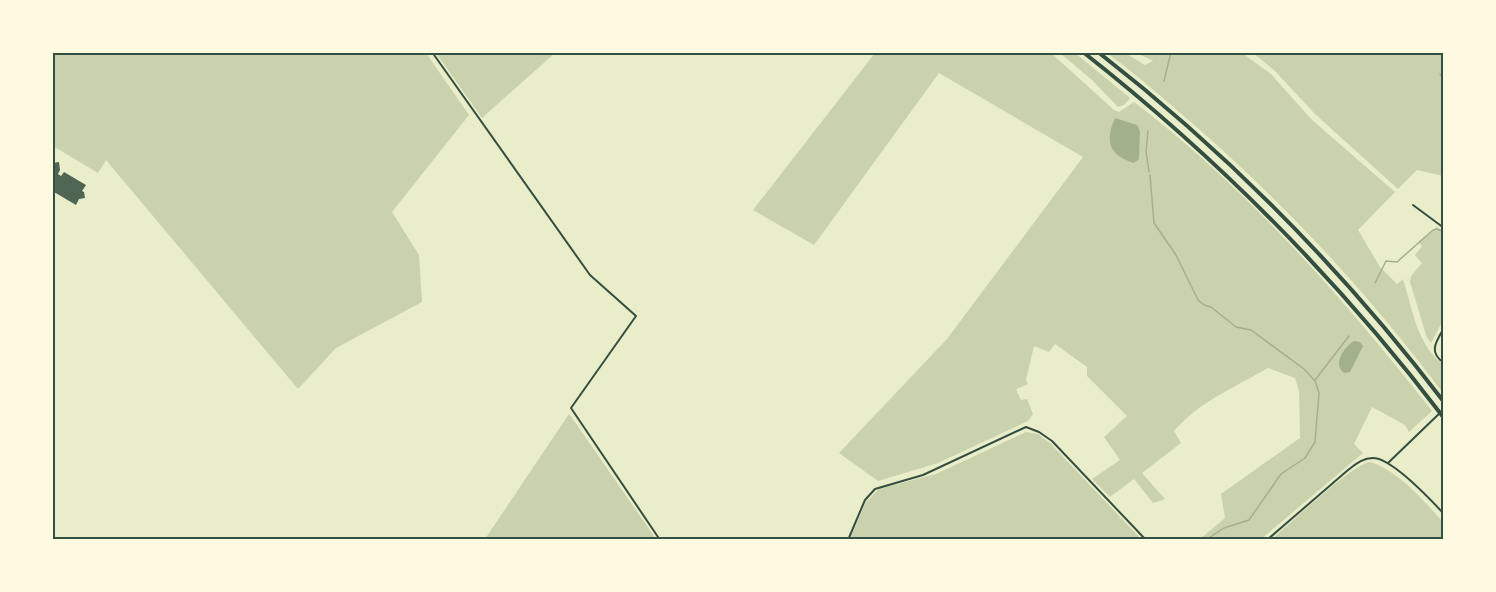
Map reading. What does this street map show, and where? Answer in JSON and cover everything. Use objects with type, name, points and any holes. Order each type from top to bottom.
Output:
[{"type":"highway","points":[[1083,52],[1161,115],[1263,209],[1346,297],[1443,418]]},
{"type":"highway","points":[[1098,52],[1166,107],[1270,202],[1352,290],[1443,402]]},
{"type":"street","points":[[432,52],[590,275],[636,316],[571,408],[660,540]]},
{"type":"street","points":[[1413,205],[1443,228]]},
{"type":"street","points":[[1443,328],[1434,349],[1436,356],[1443,363]]},
{"type":"street","points":[[1388,463],[1443,409]]},
{"type":"street","points":[[848,540],[865,500],[875,489],[923,475],[1026,427],[1040,432],[1052,441],[1146,540]]},
{"type":"street","points":[[1267,540],[1359,462],[1377,458],[1388,463],[1408,479],[1443,514]]},
{"type":"shaded area","points":[[52,53],[426,53],[469,115],[392,212],[419,255],[422,302],[336,348],[298,389],[106,160],[98,173],[53,146]]},
{"type":"shaded area","points":[[436,53],[555,53],[482,118]]},
{"type":"shaded area","points":[[875,53],[1051,53],[1114,110],[1119,112],[1134,102],[1175,135],[1255,208],[1329,287],[1432,411],[1409,432],[1405,425],[1372,407],[1354,444],[1363,453],[1261,539],[1200,539],[1225,518],[1221,494],[1300,438],[1299,391],[1295,378],[1268,368],[1218,396],[1184,421],[1174,431],[1181,443],[1142,473],[1165,499],[1153,503],[1134,479],[1110,497],[1092,479],[1120,460],[1104,437],[1127,416],[1087,376],[1087,367],[1055,344],[1049,352],[1034,346],[1026,380],[1028,384],[1016,389],[1021,400],[1027,399],[1033,414],[1028,421],[938,463],[878,481],[839,453],[947,339],[1083,157],[939,73],[814,245],[753,210]]},
{"type":"shaded area","points":[[1060,53],[1075,53],[1130,98],[1124,105],[1118,107],[1092,80]]},
{"type":"shaded area","points":[[1107,53],[1125,53],[1145,65],[1153,61],[1137,53],[1242,53],[1271,74],[1311,119],[1395,192],[1358,230],[1380,267],[1397,284],[1403,279],[1417,326],[1427,348],[1443,364],[1443,393],[1349,278],[1281,206],[1208,137]]},
{"type":"shaded area","points":[[1253,53],[1443,53],[1443,176],[1417,170],[1398,189],[1315,114],[1275,71]]},
{"type":"shaded area","points":[[1115,118],[1137,125],[1140,131],[1139,159],[1134,163],[1119,156],[1111,147],[1110,134]]},
{"type":"shaded area","points":[[1437,227],[1443,231],[1443,320],[1431,343],[1427,338],[1410,282],[1411,276],[1422,263],[1415,255],[1422,246],[1418,242]]},
{"type":"shaded area","points":[[1354,341],[1360,342],[1363,346],[1350,372],[1344,373],[1339,361],[1343,351]]},
{"type":"shaded area","points":[[569,414],[577,425],[656,539],[485,539]]},
{"type":"shaded area","points":[[1026,432],[1038,434],[1051,444],[1141,539],[850,539],[866,502],[879,489],[936,474]]},
{"type":"shaded area","points":[[1370,462],[1391,472],[1410,487],[1443,522],[1443,539],[1272,539],[1349,473]]},
{"type":"building","points":[[59,162],[58,174],[61,176],[64,172],[86,185],[82,191],[85,198],[79,199],[76,205],[54,192],[52,195],[52,163]]},
{"type":"waterway","points":[[1164,81],[1171,52]]},
{"type":"waterway","points":[[1440,74],[1444,79]]},
{"type":"waterway","points":[[1148,131],[1146,151],[1149,172]]},
{"type":"waterway","points":[[1150,175],[1154,223],[1176,255],[1198,300],[1211,307],[1236,327],[1251,330],[1304,369],[1315,381],[1319,393],[1315,442],[1305,458],[1281,474],[1249,520],[1224,528],[1206,540]]},
{"type":"waterway","points":[[1375,283],[1386,261],[1397,262],[1433,230],[1444,232]]},
{"type":"waterway","points":[[1315,380],[1349,336]]}]
